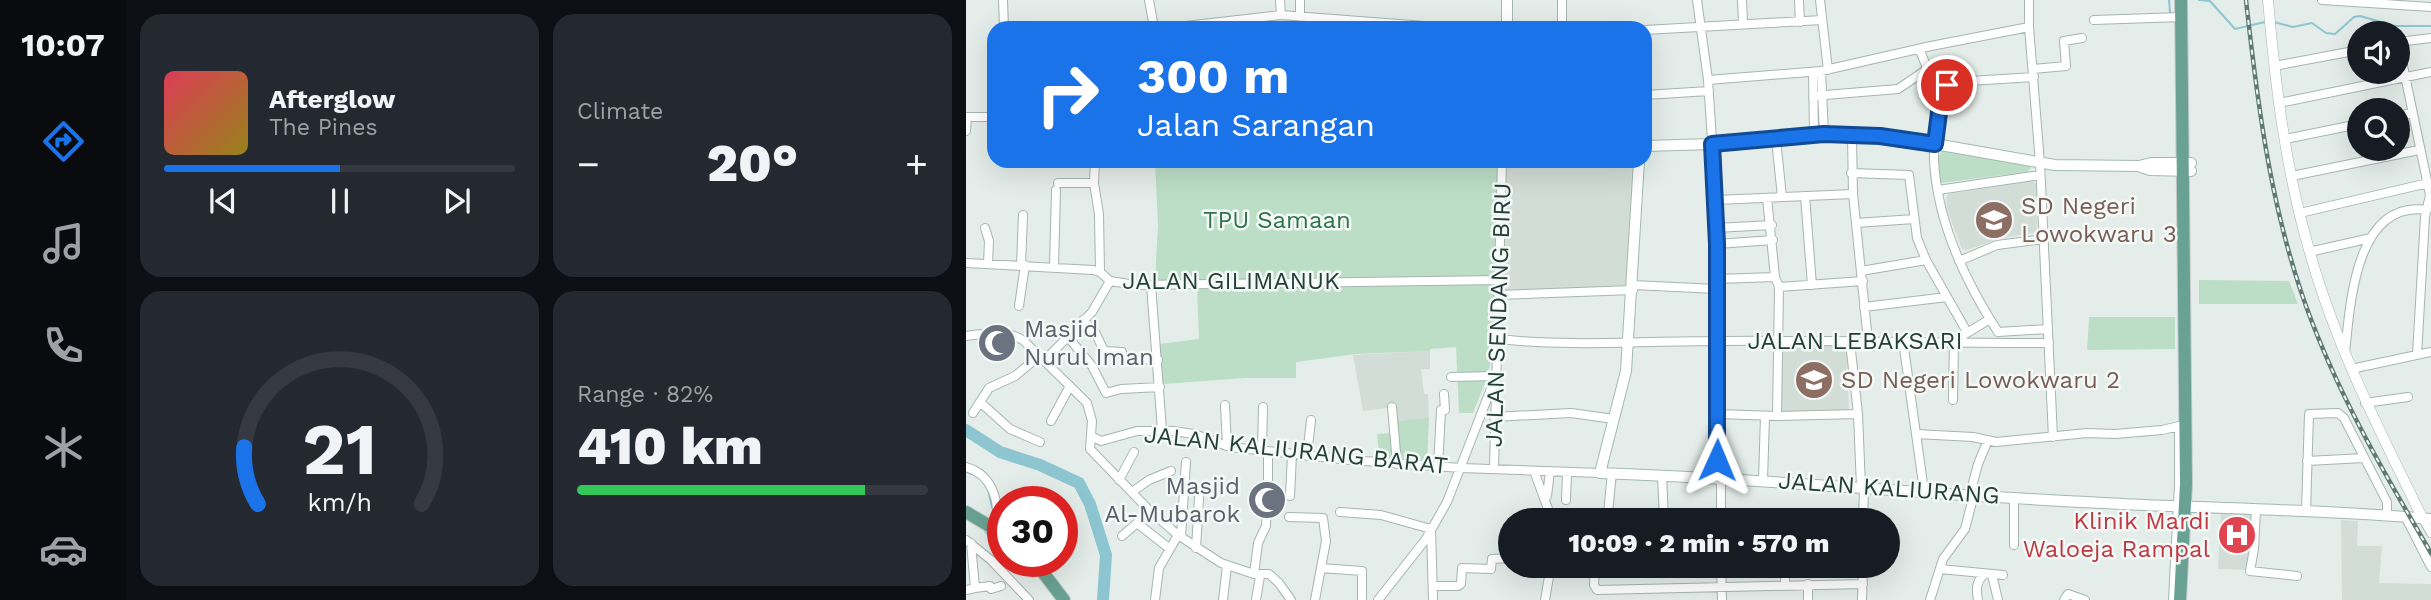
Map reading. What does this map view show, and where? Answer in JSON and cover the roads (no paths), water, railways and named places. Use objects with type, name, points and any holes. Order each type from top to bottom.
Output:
[{"type":"main road","points":[[1507,0],[1507,21]]},
{"type":"main road","points":[[2180,600],[2179,573],[2185,506],[2181,0]]},
{"type":"main road","points":[[2184,167],[2190,0]]},
{"type":"main road","points":[[1652,146],[1852,135],[1935,144],[2040,169],[2139,166],[2151,163],[2184,167]]},
{"type":"main road","points":[[1606,473],[1614,419],[1626,371],[1639,168]]},
{"type":"main road","points":[[2185,265],[2182,289],[2182,431],[2187,600]]},
{"type":"main road","name":"JALAN KALIURANG","points":[[1606,473],[1719,477],[2014,497],[2427,519]]},
{"type":"main road","points":[[966,512],[987,523]]},
{"type":"main road","points":[[1046,577],[1064,600]]},
{"type":"street","points":[[1003,0],[1004,21]]},
{"type":"street","points":[[1149,0],[1153,21]]},
{"type":"street","points":[[1280,0],[1281,15]]},
{"type":"street","points":[[1300,0],[1300,17]]},
{"type":"street","points":[[1562,0],[1562,21]]},
{"type":"street","points":[[1697,0],[1708,80],[1716,200],[1720,508]]},
{"type":"street","points":[[1742,0],[1743,23]]},
{"type":"street","points":[[1819,135],[1822,20],[1820,0]]},
{"type":"street","points":[[2029,0],[2053,437]]},
{"type":"street","points":[[2268,0],[2279,103],[2309,252],[2365,403],[2427,519],[2431,533]]},
{"type":"street","points":[[2322,0],[2429,5]]},
{"type":"street","points":[[1799,1],[1800,22]]},
{"type":"street","points":[[1240,21],[1281,15],[1355,21]]},
{"type":"street","points":[[2094,20],[2182,17]]},
{"type":"street","points":[[1652,30],[1822,20]]},
{"type":"street","points":[[1708,80],[1821,71],[2029,27]]},
{"type":"street","points":[[1998,332],[1959,261],[1944,218],[1934,161],[1942,89],[1954,82],[2033,73],[2066,66],[2064,41],[2082,38]]},
{"type":"street","points":[[2410,41],[2431,38]]},
{"type":"street","points":[[1818,95],[1884,92],[1904,86],[1926,69],[1919,49]]},
{"type":"street","points":[[2274,66],[2347,52]]},
{"type":"street","points":[[2410,77],[2431,72]]},
{"type":"street","points":[[2279,103],[2375,84]]},
{"type":"street","points":[[2406,84],[2419,150],[2427,169],[2430,195],[2417,355]]},
{"type":"street","points":[[1652,95],[1709,91]]},
{"type":"street","points":[[966,131],[967,117],[987,117]]},
{"type":"street","points":[[2285,139],[2347,126]]},
{"type":"street","points":[[1852,135],[1851,173],[1868,341]]},
{"type":"street","points":[[1776,139],[1782,197]]},
{"type":"street","points":[[2292,176],[2419,150]]},
{"type":"street","points":[[1095,168],[1100,272]]},
{"type":"street","name":"JALAN SENDANG BIRU","points":[[1494,469],[1494,378],[1498,339],[1502,168]]},
{"type":"street","points":[[1938,190],[2040,169]]},
{"type":"street","points":[[1851,173],[1909,175],[1917,238],[1926,260],[1967,332]]},
{"type":"street","points":[[1054,267],[1057,186],[1094,183]]},
{"type":"street","points":[[2300,213],[2428,183]]},
{"type":"street","points":[[1716,200],[1853,194]]},
{"type":"street","points":[[1805,196],[1812,285]]},
{"type":"street","points":[[1767,198],[1772,225],[1775,277],[1779,287],[1777,416]]},
{"type":"street","points":[[2345,353],[2358,263],[2371,238],[2383,223],[2397,214],[2405,211],[2428,215]]},
{"type":"street","points":[[1019,306],[1023,265],[1023,215]]},
{"type":"street","points":[[1856,223],[1914,219]]},
{"type":"street","points":[[1716,228],[1772,225]]},
{"type":"street","points":[[985,228],[989,241],[988,264]]},
{"type":"street","points":[[2309,252],[2371,238]]},
{"type":"street","points":[[1959,261],[1997,244],[2044,239]]},
{"type":"street","points":[[1717,244],[1773,240]]},
{"type":"street","points":[[1861,271],[1926,260]]},
{"type":"street","name":"JALAN GILIMANUK","points":[[966,263],[1100,272],[1110,281],[1151,285],[1499,280]]},
{"type":"street","points":[[1499,295],[1717,284],[1775,277]]},
{"type":"street","points":[[973,413],[993,384],[1015,376],[1068,337],[1092,312],[1110,281]]},
{"type":"street","points":[[1779,287],[1863,281]]},
{"type":"street","points":[[1151,285],[1162,430]]},
{"type":"street","points":[[1864,307],[1947,297]]},
{"type":"street","points":[[1954,400],[1954,341],[1990,319]]},
{"type":"street","points":[[1083,320],[1095,332],[1104,351],[1122,352],[1124,359],[1158,360]]},
{"type":"street","name":"JALAN LEBAKSARI","points":[[1997,343],[1998,332],[2048,329]]},
{"type":"street","points":[[966,336],[985,332],[1012,335],[1021,339],[1083,398],[1090,409],[1090,449],[1163,523],[1196,548],[1227,566],[1257,575],[1269,574],[1292,600]]},
{"type":"street","points":[[1068,337],[1091,366],[1106,393],[1121,389],[1160,387]]},
{"type":"street","name":"JALAN LEBAKSARI","points":[[1498,339],[1539,342],[2049,343]]},
{"type":"street","points":[[1903,341],[1924,491]]},
{"type":"street","points":[[1850,342],[1858,414],[1863,508]]},
{"type":"street","points":[[2351,369],[2431,352]]},
{"type":"street","points":[[1451,377],[1494,378]]},
{"type":"street","name":"JALAN KALIURANG BARAT","points":[[1461,468],[1494,378]]},
{"type":"street","points":[[1051,421],[1070,386]]},
{"type":"street","points":[[1438,467],[1444,394]]},
{"type":"street","points":[[2365,403],[2408,397]]},
{"type":"street","points":[[980,402],[1010,429],[1040,442]]},
{"type":"street","points":[[1225,405],[1227,446]]},
{"type":"street","points":[[1256,600],[1258,543],[1266,526],[1268,500],[1263,407]]},
{"type":"street","points":[[1392,407],[1397,464]]},
{"type":"street","points":[[1494,417],[1571,413],[1614,419]]},
{"type":"street","points":[[2306,512],[2309,414],[2341,413],[2387,502],[2387,516]]},
{"type":"street","points":[[1718,414],[1858,414]]},
{"type":"street","points":[[1763,480],[1765,416]]},
{"type":"street","points":[[1307,456],[1311,420]]},
{"type":"street","name":"JALAN KALIURANG BARAT","points":[[1091,436],[1101,441],[1137,430],[1162,430],[1194,434],[1227,446],[1307,456],[1438,467],[1606,473]]},
{"type":"street","points":[[1916,434],[1953,435],[1996,442],[2087,433],[2182,431]]},
{"type":"street","points":[[1930,600],[1947,551],[1965,528],[1978,464],[1988,440]]},
{"type":"street","points":[[1120,477],[1134,452]]},
{"type":"street","points":[[1290,496],[1292,454]]},
{"type":"street","points":[[2306,461],[2364,458]]},
{"type":"street","points":[[1155,600],[1159,568],[1180,536],[1186,462]]},
{"type":"street","points":[[966,467],[977,470],[991,486]]},
{"type":"street","points":[[1378,600],[1426,538],[1447,502],[1461,468]]},
{"type":"street","points":[[1132,492],[1149,480],[1171,471]]},
{"type":"street","points":[[1534,471],[1548,508]]},
{"type":"street","points":[[1546,499],[1550,471]]},
{"type":"street","points":[[1566,500],[1567,472]]},
{"type":"street","points":[[1606,473],[1608,508]]},
{"type":"street","points":[[1662,475],[1663,508]]},
{"type":"street","points":[[2014,497],[2014,545]]},
{"type":"street","points":[[1196,548],[1199,498]]},
{"type":"street","points":[[2256,509],[2250,571],[2297,576]]},
{"type":"street","points":[[1340,512],[1381,515],[1431,528]]},
{"type":"street","points":[[1289,517],[1323,518],[1326,537],[1315,600]]},
{"type":"street","points":[[2406,518],[2431,567]]},
{"type":"street","points":[[1122,536],[1138,523],[1170,548]]},
{"type":"street","points":[[1431,528],[1433,600]]},
{"type":"street","points":[[968,541],[970,589],[1001,586]]},
{"type":"street","points":[[968,541],[1003,571],[1029,600]]},
{"type":"street","points":[[1433,586],[1458,586],[1461,584],[1462,568],[1490,569],[1492,559],[1498,559]]},
{"type":"street","points":[[1223,600],[1227,566]]},
{"type":"street","points":[[1321,568],[1362,571],[1362,599]]},
{"type":"street","points":[[1940,569],[2003,575]]},
{"type":"street","points":[[2173,600],[2179,573]]},
{"type":"street","points":[[1978,600],[1978,581],[1988,575]]},
{"type":"street","points":[[1988,575],[1998,600]]},
{"type":"street","points":[[1545,600],[1549,578]]},
{"type":"street","points":[[1593,600],[1595,578]]},
{"type":"street","points":[[1721,578],[1722,600]]},
{"type":"street","points":[[1785,578],[1785,584]]},
{"type":"street","points":[[1862,600],[1863,578]]},
{"type":"street","points":[[1808,584],[1808,600]]},
{"type":"street","points":[[1595,588],[1863,584]]},
{"type":"street","points":[[2064,600],[2068,594],[2085,600]]},
{"type":"waterway","points":[[2169,0],[2170,13]]},
{"type":"waterway","points":[[2199,0],[2210,1],[2235,29],[2265,22]]},
{"type":"waterway","points":[[2274,22],[2293,27],[2312,23],[2326,33],[2335,34],[2354,17],[2360,16],[2395,26],[2431,26]]},
{"type":"waterway","points":[[966,430],[1000,452],[1040,465],[1079,483],[1090,504],[1106,555],[1103,600]]},
{"type":"waterway","points":[[966,472],[975,475]]},
{"type":"railway","points":[[2246,0],[2268,163],[2286,244],[2298,283],[2324,352],[2352,411],[2431,553]]},
{"type":"place","name":"SD Negeri Lowokwaru 3","points":[[1994,220]]},
{"type":"place","name":"Masjid Nurul Iman","points":[[997,343]]},
{"type":"place","name":"SD Negeri Lowokwaru 2","points":[[1814,380]]},
{"type":"place","name":"Masjid Al-Mubarok","points":[[1267,500]]},
{"type":"place","name":"Klinik Mardi Waloeja Rampal","points":[[2237,535]]},
{"type":"park label","name":"TPU Samaan","points":[[1277,220]]}]
